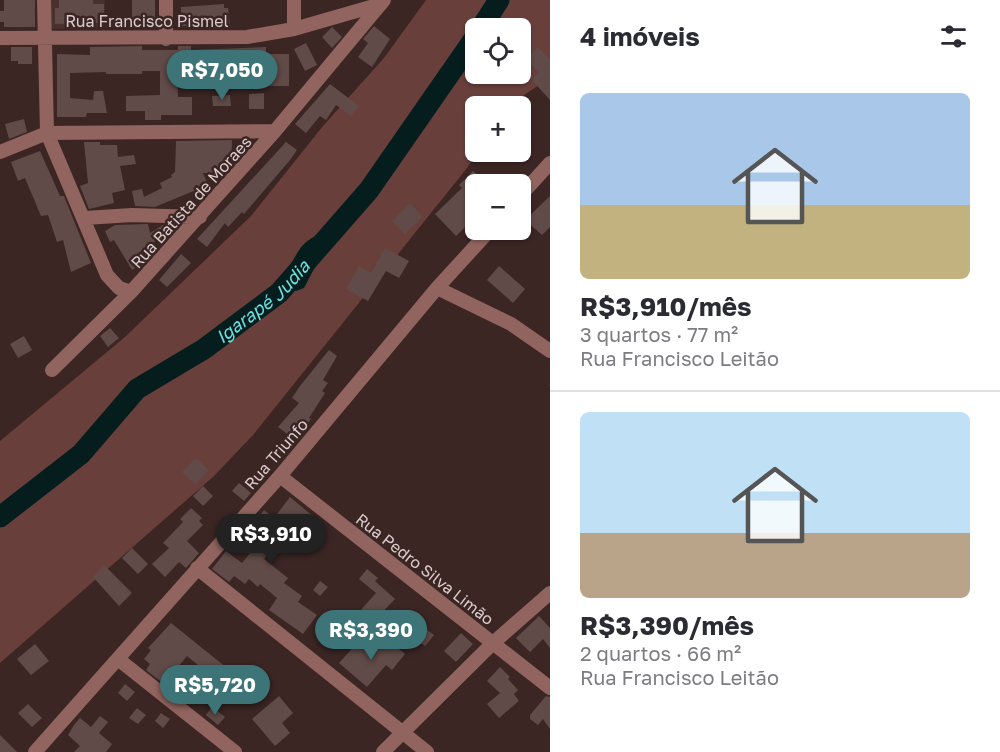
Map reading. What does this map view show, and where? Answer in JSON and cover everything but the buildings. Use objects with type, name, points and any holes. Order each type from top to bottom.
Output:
[{"type":"street","name":"Rua Batista de Moraes","points":[[45,0],[44,38],[48,132],[86,218],[107,275],[119,288],[131,292],[275,131],[382,2]]},
{"type":"street","points":[[166,0],[166,39]]},
{"type":"street","points":[[294,0],[294,29]]},
{"type":"street","name":"Rua Francisco Pismel","points":[[0,38],[247,37],[294,29],[382,2]]},
{"type":"street","points":[[0,152],[48,132],[275,131]]},
{"type":"street","points":[[531,184],[550,163]]},
{"type":"street","points":[[86,218],[132,215],[200,217]]},
{"type":"street","name":"Rua Triunfo","points":[[35,752],[280,476],[437,288],[481,240]]},
{"type":"street","points":[[437,288],[521,330],[550,351]]},
{"type":"street","points":[[52,370],[131,292]]},
{"type":"street","name":"Rua Pedro Silva Limão","points":[[280,476],[550,688]]},
{"type":"street","points":[[197,568],[427,752]]},
{"type":"street","points":[[383,752],[493,643],[550,593]]},
{"type":"street","points":[[118,659],[235,752]]},
{"type":"shaded area","points":[[50,0],[105,0],[104,27],[51,29]]},
{"type":"shaded area","points":[[426,0],[550,0],[550,78],[523,96],[465,96],[465,162],[471,162],[467,168],[253,435],[214,476],[0,663],[0,441],[125,337],[251,216],[323,126],[384,58]]},
{"type":"water","points":[[331,225],[340,227],[339,231],[322,245],[316,265],[304,288],[296,291],[283,285],[281,278],[303,245]]},
{"type":"waterway","name":"Igarapé Judia","points":[[487,18],[499,0]]},
{"type":"waterway","name":"Igarapé Judia","points":[[0,517],[81,454],[137,389],[204,349],[279,293],[369,190],[465,52]]}]
